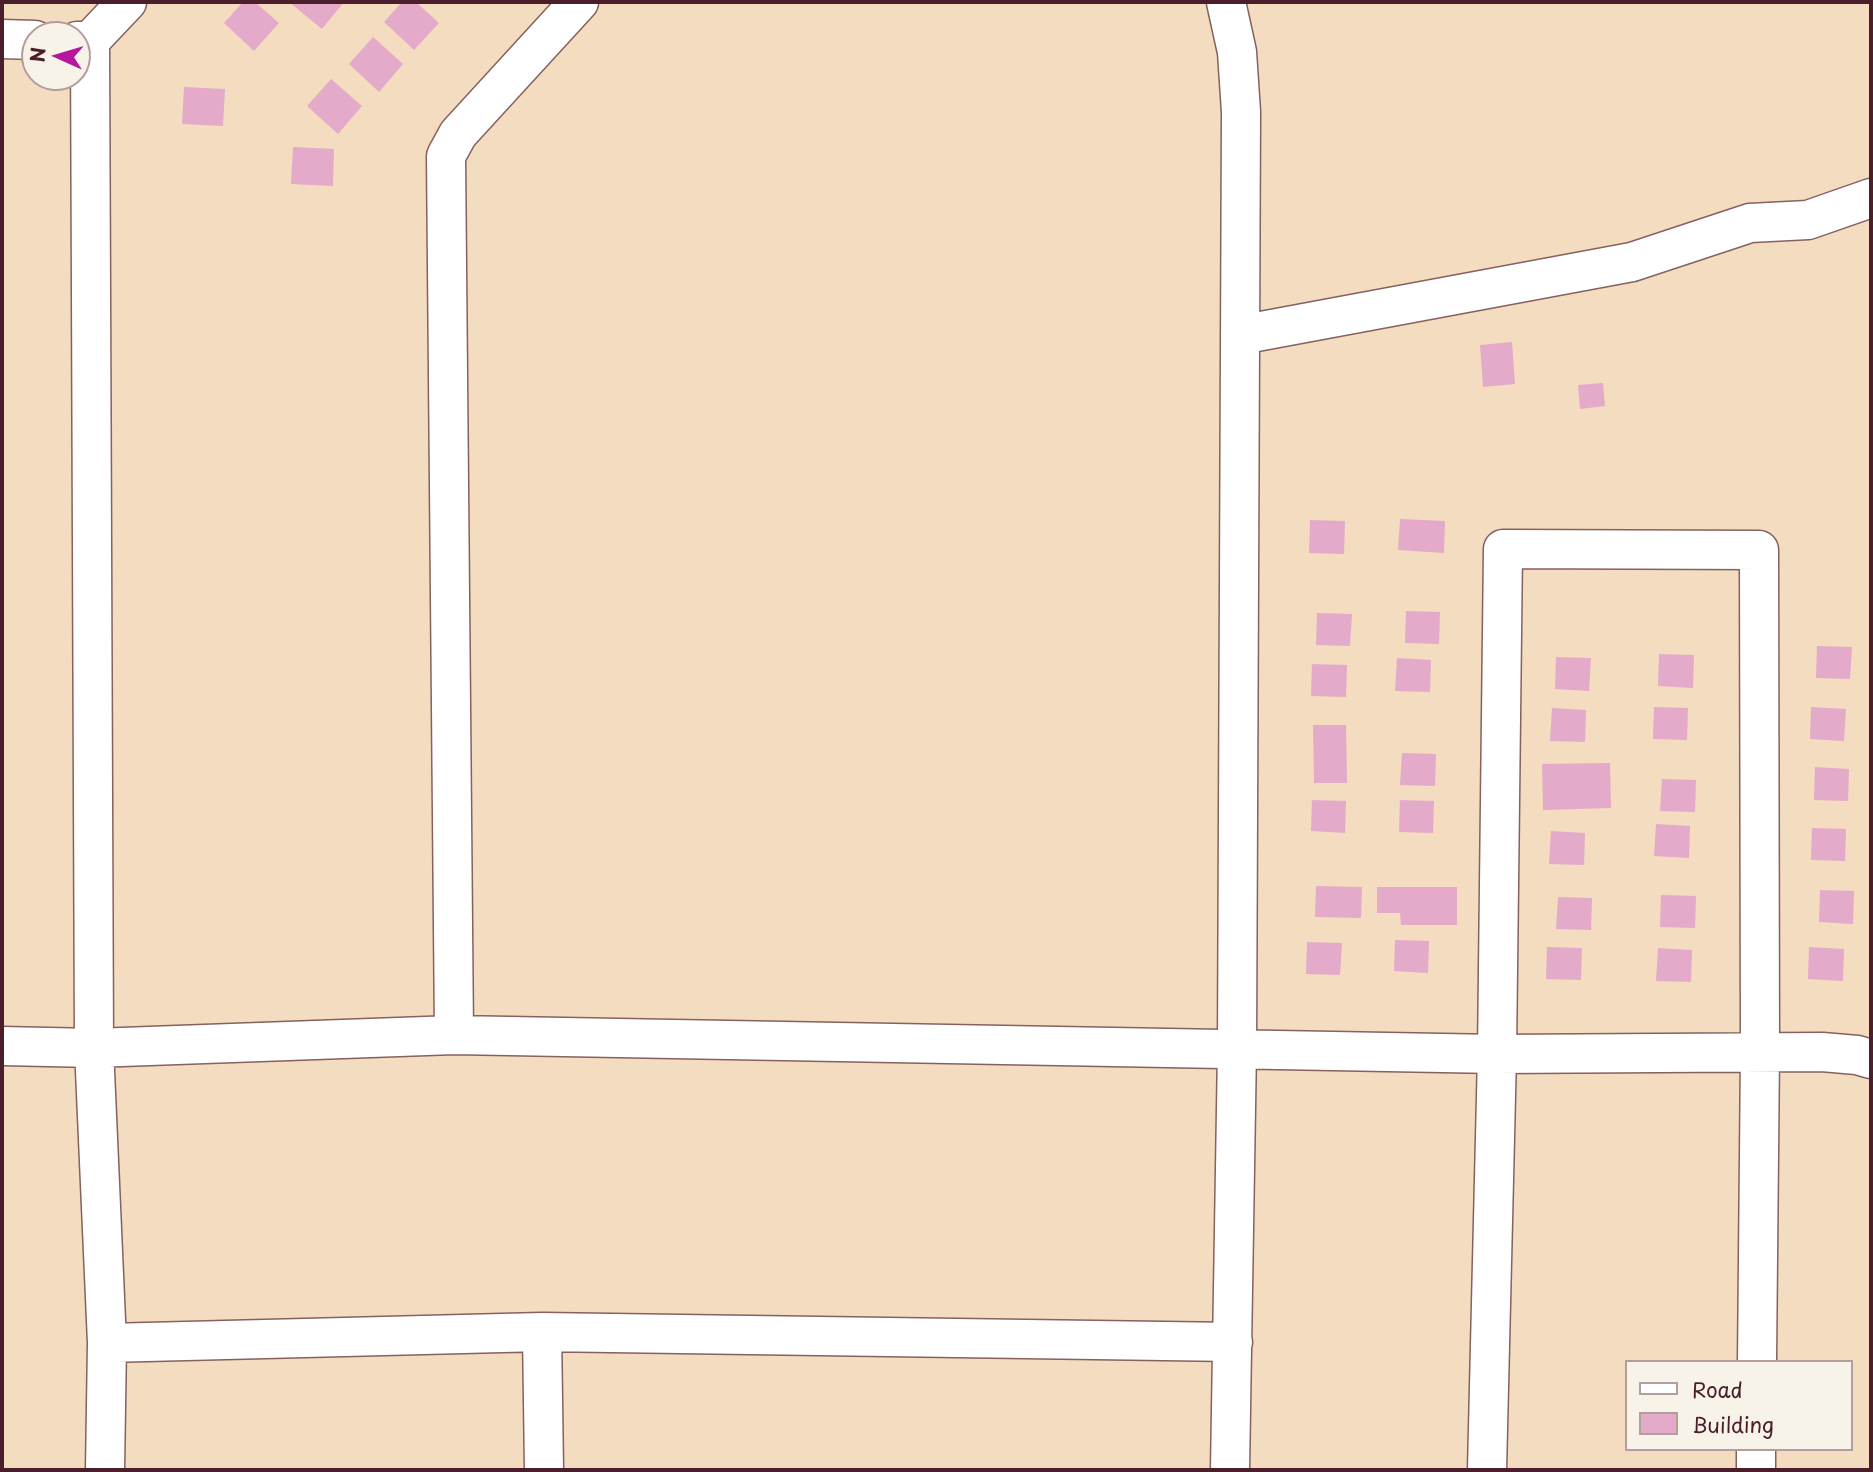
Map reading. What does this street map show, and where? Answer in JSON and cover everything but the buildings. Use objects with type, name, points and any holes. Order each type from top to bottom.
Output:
[{"type":"street","points":[[91,34],[127,2]]},
{"type":"street","points":[[454,1035],[446,156],[458,134],[579,2]]},
{"type":"street","points":[[1226,2],[1237,52],[1241,112],[1237,1048],[1230,1470]]},
{"type":"street","points":[[2,40],[21,40]]},
{"type":"street","points":[[84,91],[94,1048],[107,1343],[105,1470]]},
{"type":"street","points":[[1240,335],[1632,262],[1750,223],[1808,220],[1871,198]]},
{"type":"street","points":[[1487,1470],[1497,1054],[1503,549],[1759,550],[1760,1051],[1757,1360]]},
{"type":"street","points":[[2,1046],[94,1048],[454,1035],[1497,1054],[1822,1052],[1871,1059]]},
{"type":"street","points":[[107,1343],[542,1332],[1233,1342]]},
{"type":"street","points":[[542,1332],[544,1470]]},
{"type":"street","points":[[1756,1451],[1756,1470]]}]
